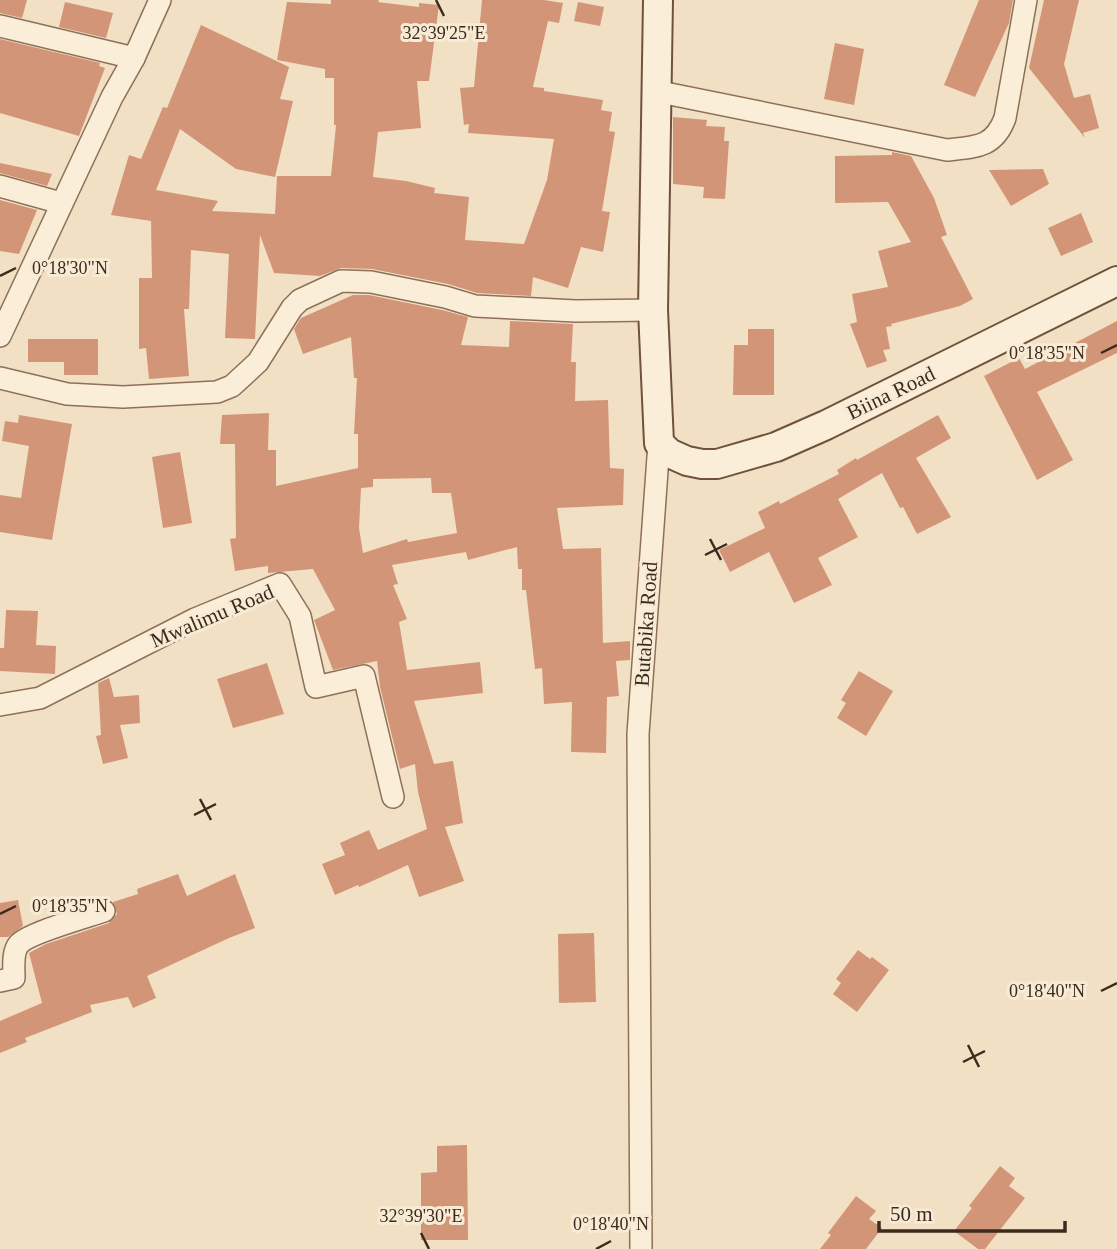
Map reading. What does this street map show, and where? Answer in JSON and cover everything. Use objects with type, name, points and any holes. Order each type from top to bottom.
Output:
[{"type":"main road","name":"Butabika Road","points":[[658,0],[653,310],[659,443]]},
{"type":"main road","name":"Biina Road","points":[[659,443],[678,457],[702,464],[717,464],[776,447],[826,425],[1117,281]]},
{"type":"street","points":[[0,336],[61,203],[160,0]]},
{"type":"street","points":[[656,91],[947,150],[977,147],[1000,132],[1005,118],[1026,0]]},
{"type":"street","points":[[0,26],[134,58]]},
{"type":"street","points":[[0,186],[61,203]]},
{"type":"street","points":[[0,378],[67,394],[124,397],[217,392],[232,386],[258,362],[292,308],[300,300],[341,281],[371,282],[445,296],[475,306],[576,311],[653,310]]},
{"type":"street","name":"Butabika Road","points":[[641,1249],[638,734],[659,443]]},
{"type":"street","name":"Mwalimu Road","points":[[0,705],[40,698],[195,619],[280,584],[300,616],[316,687],[364,676],[393,797]]},
{"type":"street","points":[[0,981],[14,978],[15,954],[20,944],[32,936],[104,911]]},
{"type":"building","points":[[0,0],[27,0],[22,18],[0,13]]},
{"type":"building","points":[[331,0],[379,0],[378,2],[419,7],[419,3],[439,5],[429,81],[417,81],[421,128],[378,132],[373,177],[435,188],[434,193],[469,197],[465,240],[524,244],[547,180],[554,139],[468,133],[469,124],[464,125],[460,88],[474,87],[482,0],[544,0],[563,3],[559,23],[548,21],[533,87],[603,100],[601,110],[612,112],[609,131],[615,132],[602,211],[610,212],[603,252],[581,247],[568,288],[533,277],[531,296],[477,293],[448,284],[372,269],[341,268],[320,276],[274,273],[260,235],[255,339],[225,338],[229,254],[191,250],[189,309],[184,309],[189,376],[149,379],[146,348],[139,349],[139,278],[152,278],[151,221],[111,215],[129,155],[141,159],[163,107],[167,108],[201,25],[289,67],[280,99],[293,101],[275,177],[236,169],[180,129],[156,190],[218,201],[212,211],[275,214],[277,176],[331,176],[336,125],[334,78],[325,78],[325,69],[277,60],[287,2],[331,4]]},
{"type":"building","points":[[979,0],[1013,0],[1009,23],[975,97],[944,85]]},
{"type":"building","points":[[1044,0],[1079,0],[1064,64],[1074,98],[1090,94],[1099,128],[1083,133],[1085,138],[1029,68]]},
{"type":"building","points":[[65,2],[113,13],[106,38],[59,27]]},
{"type":"building","points":[[578,2],[604,7],[600,26],[574,21]]},
{"type":"building","points":[[0,39],[100,63],[99,66],[105,68],[79,136],[0,113]]},
{"type":"building","points":[[835,43],[864,49],[854,105],[824,99]]},
{"type":"building","points":[[673,117],[707,120],[706,126],[725,127],[724,141],[729,141],[725,199],[703,198],[704,187],[673,184]]},
{"type":"building","points":[[892,152],[911,156],[934,198],[947,235],[941,237],[973,299],[960,306],[886,327],[890,349],[883,350],[887,361],[867,368],[850,324],[857,322],[852,294],[888,287],[878,251],[911,242],[888,202],[835,203],[835,156],[892,155]]},
{"type":"building","points":[[0,163],[52,174],[47,186],[0,173]]},
{"type":"building","points":[[1043,169],[1049,184],[1011,206],[989,170]]},
{"type":"building","points":[[0,200],[37,210],[19,254],[0,251]]},
{"type":"building","points":[[1081,213],[1093,242],[1061,256],[1048,228]]},
{"type":"building","points":[[353,295],[369,295],[468,317],[461,345],[509,347],[510,321],[573,324],[571,362],[576,362],[575,401],[608,400],[610,468],[624,469],[623,505],[557,508],[563,549],[601,548],[603,643],[630,641],[630,660],[616,661],[619,696],[607,697],[606,753],[571,752],[572,702],[544,704],[542,668],[535,669],[526,590],[522,590],[522,569],[518,569],[517,547],[468,560],[466,552],[392,565],[398,584],[393,585],[407,619],[399,622],[407,670],[480,662],[483,693],[414,701],[434,764],[453,761],[463,823],[445,827],[464,881],[419,897],[408,865],[335,895],[322,864],[345,855],[340,843],[369,830],[378,850],[427,829],[418,792],[415,764],[400,769],[380,687],[377,661],[333,670],[314,620],[335,610],[313,569],[268,573],[268,566],[235,571],[230,539],[236,538],[235,444],[220,444],[222,415],[269,413],[268,450],[276,450],[276,486],[358,468],[358,434],[354,434],[357,378],[354,378],[351,337],[303,354],[294,329],[301,318]],"holes":[[[431,478],[432,493],[451,493],[457,533],[408,542],[407,539],[363,553],[359,528],[361,488],[373,487],[373,479]]]},
{"type":"building","points":[[1117,321],[1117,353],[1037,392],[1073,460],[1037,480],[984,376],[1019,358],[1025,369]]},
{"type":"building","points":[[748,329],[774,329],[774,395],[733,395],[734,345],[748,345]]},
{"type":"building","points":[[28,339],[98,339],[98,375],[64,375],[64,362],[28,362]]},
{"type":"building","points":[[19,415],[72,424],[52,540],[0,532],[0,495],[21,498],[29,446],[2,441],[5,421],[18,423]]},
{"type":"building","points":[[938,415],[951,438],[916,458],[951,517],[917,534],[882,473],[838,499],[858,537],[818,558],[832,585],[794,603],[769,552],[730,572],[719,550],[765,528],[758,512],[779,501],[780,504],[839,474],[837,470],[856,458],[857,460]]},
{"type":"building","points":[[180,452],[192,523],[163,528],[152,457]]},
{"type":"building","points":[[6,610],[38,611],[36,645],[56,646],[55,674],[0,671],[0,648],[4,648]]},
{"type":"building","points":[[267,663],[284,714],[233,728],[217,679]]},
{"type":"building","points":[[859,671],[893,691],[866,736],[837,718],[846,703],[841,700]]},
{"type":"building","points":[[109,678],[114,697],[139,695],[140,723],[120,725],[128,758],[103,764],[96,736],[101,735],[98,683]]},
{"type":"building","points":[[178,874],[187,896],[235,874],[255,928],[147,976],[156,998],[133,1008],[128,997],[90,1005],[92,1012],[25,1038],[27,1042],[0,1053],[0,1021],[42,1003],[29,953],[46,944],[109,923],[117,914],[113,902],[138,894],[137,889]]},
{"type":"building","points":[[18,900],[23,926],[8,937],[0,937],[0,903]]},
{"type":"building","points":[[594,933],[596,1002],[559,1003],[558,934]]},
{"type":"building","points":[[858,950],[889,970],[857,1012],[833,994],[841,983],[836,979]]},
{"type":"building","points":[[467,1145],[468,1240],[421,1240],[421,1173],[437,1172],[437,1146]]},
{"type":"building","points":[[1000,1166],[1015,1178],[1009,1186],[1025,1198],[985,1249],[978,1249],[954,1231],[972,1208],[969,1206]]},
{"type":"building","points":[[856,1196],[876,1211],[869,1219],[882,1228],[866,1249],[820,1249],[831,1235],[828,1233]]}]
